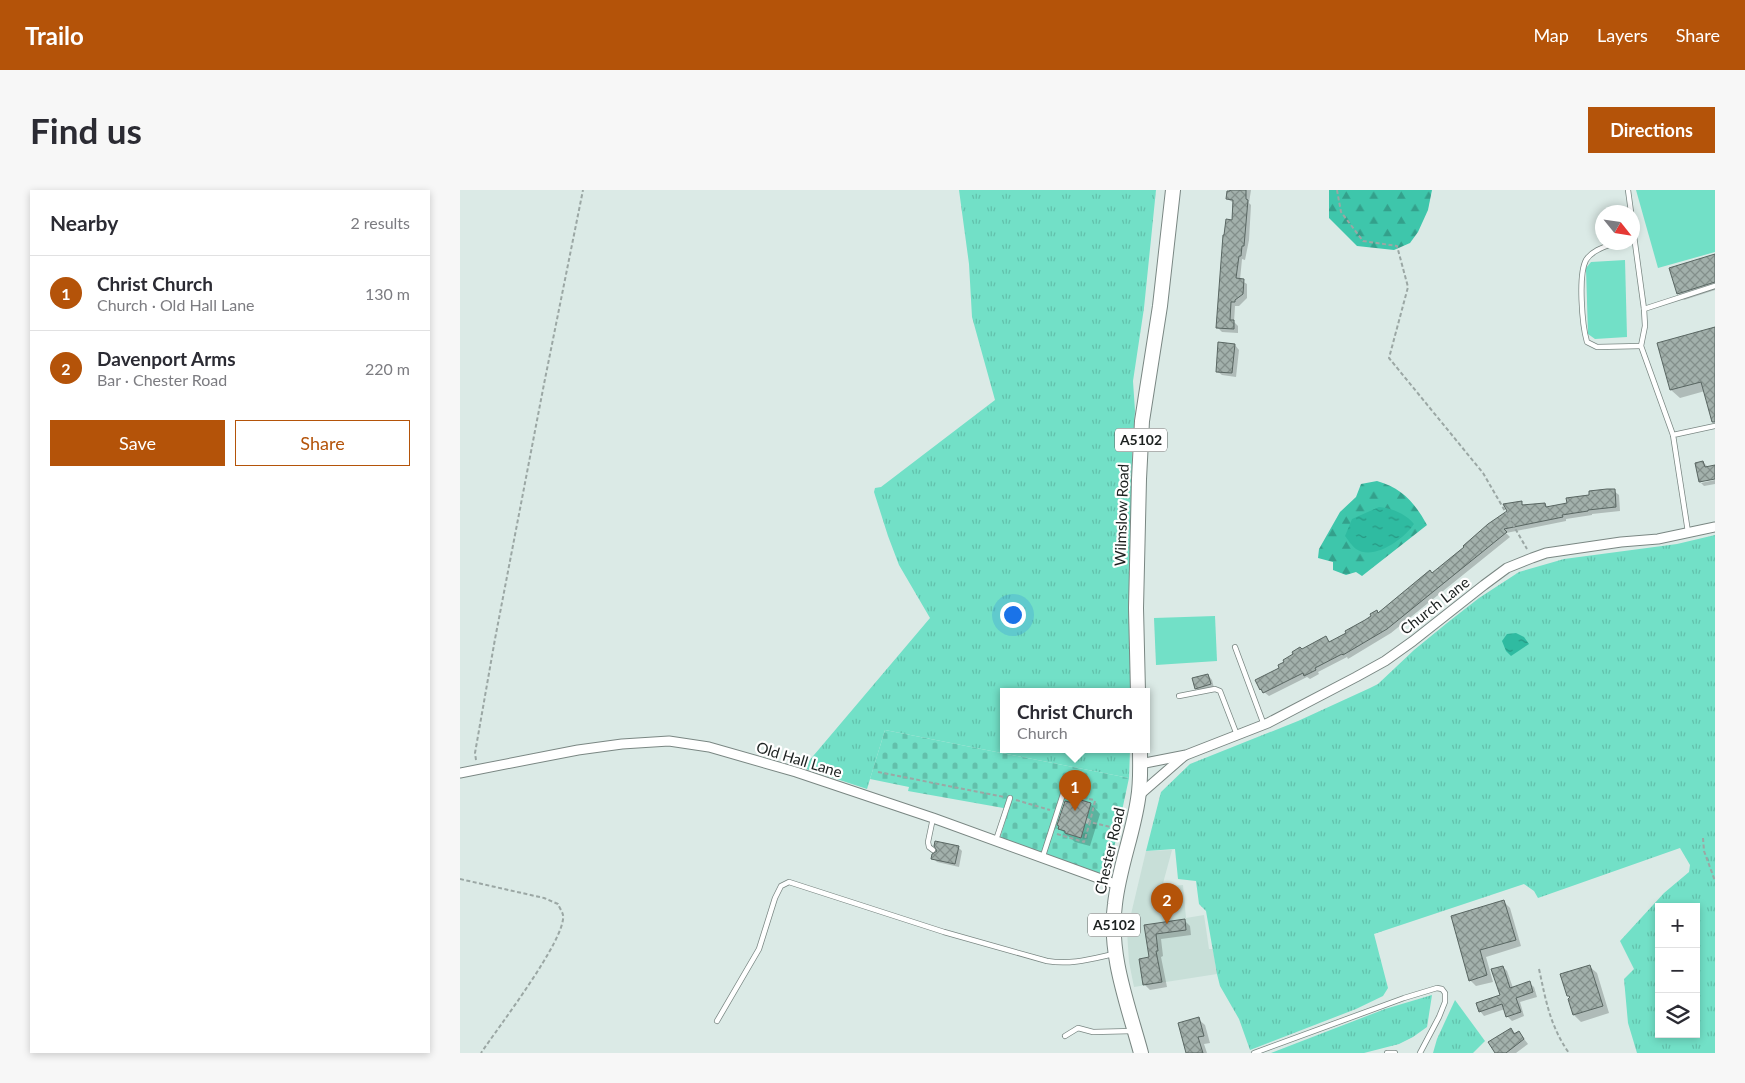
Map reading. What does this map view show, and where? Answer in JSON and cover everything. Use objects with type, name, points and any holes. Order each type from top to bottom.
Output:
[{"type":"main road","name":"Wilmslow Road","points":[[1138,688],[1136,608],[1142,421],[1160,306],[1173,190]]},
{"type":"main road","name":"A5102","points":[[1140,753],[1140,768]]},
{"type":"main road","name":"Chester Road","points":[[1140,768],[1138,796],[1115,904],[1114,926],[1116,962],[1141,1053]]},
{"type":"street","name":"Church Lane","points":[[1140,768],[1186,754],[1264,725],[1385,661],[1413,642],[1507,568],[1546,552],[1688,534],[1715,527]]},
{"type":"street","name":"Old Hall Lane","points":[[460,773],[578,750],[669,740],[709,748],[785,768],[932,818],[1112,883],[1119,883]]},
{"type":"street","name":"Church Lane","points":[[1138,796],[1186,754]]},
{"type":"lane","points":[[1628,190],[1630,205]]},
{"type":"lane","points":[[1597,250],[1587,258],[1582,272],[1584,330],[1587,342],[1597,347],[1641,346]]},
{"type":"lane","points":[[1636,250],[1644,309],[1641,346],[1673,436],[1688,534]]},
{"type":"lane","points":[[1644,309],[1715,286]]},
{"type":"lane","points":[[1673,436],[1715,426]]},
{"type":"lane","points":[[1236,648],[1264,725]]},
{"type":"lane","points":[[1179,696],[1215,688],[1220,691],[1237,735]]},
{"type":"lane","points":[[1042,858],[1063,794]]},
{"type":"lane","points":[[996,842],[1010,798]]},
{"type":"lane","points":[[932,818],[928,842],[929,847],[933,850]]},
{"type":"lane","points":[[717,1021],[759,949],[775,898],[781,886],[789,882],[935,929],[1047,961],[1061,964],[1076,963],[1116,953]]},
{"type":"lane","points":[[1254,1053],[1404,998],[1437,988],[1442,989],[1445,993],[1442,1009],[1420,1053]]},
{"type":"lane","points":[[1065,1036],[1078,1028],[1092,1032],[1135,1031]]},
{"type":"lane","points":[[1388,1053],[1395,1053]]},
{"type":"path","points":[[477,770],[475,753],[495,638],[583,190]]},
{"type":"path","points":[[1337,190],[1341,212],[1363,241],[1397,246],[1408,287],[1389,358],[1483,473],[1532,558]]},
{"type":"path","points":[[878,772],[1010,798],[1057,812]]},
{"type":"path","points":[[1050,832],[1084,842],[1095,801],[1063,794]]},
{"type":"path","points":[[1090,822],[1130,832]]},
{"type":"path","points":[[1703,838],[1704,851],[1715,881]]},
{"type":"path","points":[[460,879],[544,898],[558,904],[563,915],[556,940],[540,967],[481,1053]]},
{"type":"path","points":[[1539,969],[1549,1015],[1558,1037],[1569,1053]]},
{"type":"shaded area","points":[[1172,850],[1162,887],[1183,885],[1186,918],[1204,915],[1209,949],[1213,949],[1217,974],[1134,987],[1129,962],[1127,931],[1146,851]]},
{"type":"green space","points":[[959,190],[1156,190],[1144,308],[1133,381],[1135,411],[1132,454],[1130,688],[1000,688],[1000,753],[885,730],[867,789],[803,768],[930,618],[899,565],[874,492],[875,488],[881,487],[995,400],[972,317],[969,264]]},
{"type":"green space","points":[[1329,190],[1432,190],[1428,210],[1418,232],[1410,243],[1394,250],[1357,246],[1329,218]]},
{"type":"green space","points":[[1636,190],[1715,190],[1715,252],[1658,268]]},
{"type":"green space","points":[[1625,260],[1627,337],[1595,339],[1588,334],[1586,268],[1591,262]]},
{"type":"green space","points":[[1377,481],[1394,488],[1407,497],[1427,525],[1362,576],[1356,572],[1346,575],[1333,570],[1333,562],[1318,558],[1319,549],[1340,512],[1356,497],[1361,484]]},
{"type":"green space","points":[[1715,535],[1715,1053],[1637,1053],[1628,1023],[1624,979],[1634,969],[1620,941],[1664,893],[1689,872],[1690,865],[1680,848],[1538,898],[1534,891],[1524,884],[1374,934],[1388,988],[1383,996],[1356,1009],[1250,1050],[1239,1019],[1220,986],[1206,911],[1199,904],[1196,881],[1178,879],[1175,849],[1146,851],[1161,792],[1190,764],[1298,721],[1378,684],[1414,650],[1479,598],[1519,572],[1564,559],[1677,544]]},
{"type":"green space","points":[[1215,616],[1217,661],[1156,665],[1154,618]]},
{"type":"green space","points":[[885,730],[1129,778],[1110,867],[1108,870],[1099,873],[1000,838],[1009,809],[908,791],[909,787],[870,779]],"holes":[[[1074,798],[1091,803],[1087,818],[1090,819],[1088,824],[1085,823],[1081,838],[1065,833],[1057,825],[1064,801],[1073,803]]]},
{"type":"green space","points":[[1002,753],[1130,753],[1129,778]]},
{"type":"green space","points":[[1432,995],[1427,1027],[1399,1044],[1364,1053],[1271,1053],[1385,1009]]},
{"type":"green space","points":[[1455,1000],[1485,1041],[1473,1053],[1433,1053],[1437,1039]]},
{"type":"water","points":[[1379,507],[1398,512],[1414,524],[1403,536],[1388,547],[1371,552],[1363,552],[1356,549],[1345,536],[1352,519]]},
{"type":"water","points":[[1516,633],[1524,637],[1529,644],[1511,656],[1506,651],[1502,641],[1507,634]]},
{"type":"building","points":[[1246,190],[1246,199],[1248,200],[1244,246],[1242,246],[1241,256],[1239,256],[1236,278],[1244,279],[1243,294],[1235,302],[1231,302],[1230,320],[1234,320],[1234,329],[1216,328],[1223,235],[1226,219],[1232,220],[1233,200],[1226,199],[1227,191]]},
{"type":"building","points":[[1715,254],[1715,282],[1677,294],[1669,268]]},
{"type":"building","points":[[1715,327],[1715,422],[1712,422],[1701,382],[1670,390],[1657,343]]},
{"type":"building","points":[[1218,342],[1235,344],[1232,373],[1216,372]]},
{"type":"building","points":[[1703,461],[1705,467],[1715,465],[1715,479],[1699,482],[1695,463]]},
{"type":"building","points":[[1615,489],[1616,507],[1562,515],[1563,517],[1504,529],[1507,532],[1387,629],[1343,655],[1315,668],[1316,670],[1304,676],[1303,673],[1263,693],[1260,690],[1255,680],[1279,668],[1278,665],[1293,654],[1292,652],[1300,647],[1302,649],[1326,636],[1329,642],[1346,633],[1345,631],[1371,616],[1370,614],[1377,610],[1378,613],[1430,570],[1432,573],[1464,547],[1488,524],[1507,511],[1503,504],[1522,501],[1522,505],[1545,503],[1546,507],[1567,503],[1566,498],[1589,495],[1589,491]]},
{"type":"building","points":[[1208,674],[1211,684],[1195,689],[1192,678]]},
{"type":"building","points":[[1074,798],[1091,803],[1081,838],[1065,833],[1065,831],[1058,829],[1059,826],[1057,825],[1065,801],[1073,803]]},
{"type":"building","points":[[935,841],[959,846],[955,864],[931,859],[932,854],[937,851],[934,846]]},
{"type":"building","points":[[1504,900],[1516,940],[1480,950],[1487,975],[1469,981],[1451,916]]},
{"type":"building","points":[[1185,919],[1186,930],[1156,934],[1158,951],[1156,951],[1162,982],[1143,985],[1139,959],[1149,957],[1144,925]]},
{"type":"building","points":[[1590,965],[1603,1006],[1573,1015],[1568,999],[1570,997],[1567,996],[1560,974]]},
{"type":"building","points":[[1503,966],[1510,988],[1530,981],[1533,992],[1516,998],[1521,1012],[1506,1017],[1502,1004],[1479,1012],[1476,1003],[1500,995],[1491,969]]},
{"type":"building","points":[[1199,1017],[1204,1036],[1198,1037],[1203,1053],[1186,1053],[1178,1023]]},
{"type":"building","points":[[1511,1028],[1514,1034],[1519,1031],[1524,1039],[1506,1053],[1495,1053],[1488,1042]]},
{"type":"place","name":"Christ Church","points":[[1075,811]]},
{"type":"place","name":"Davenport Arms","points":[[1167,924]]}]
